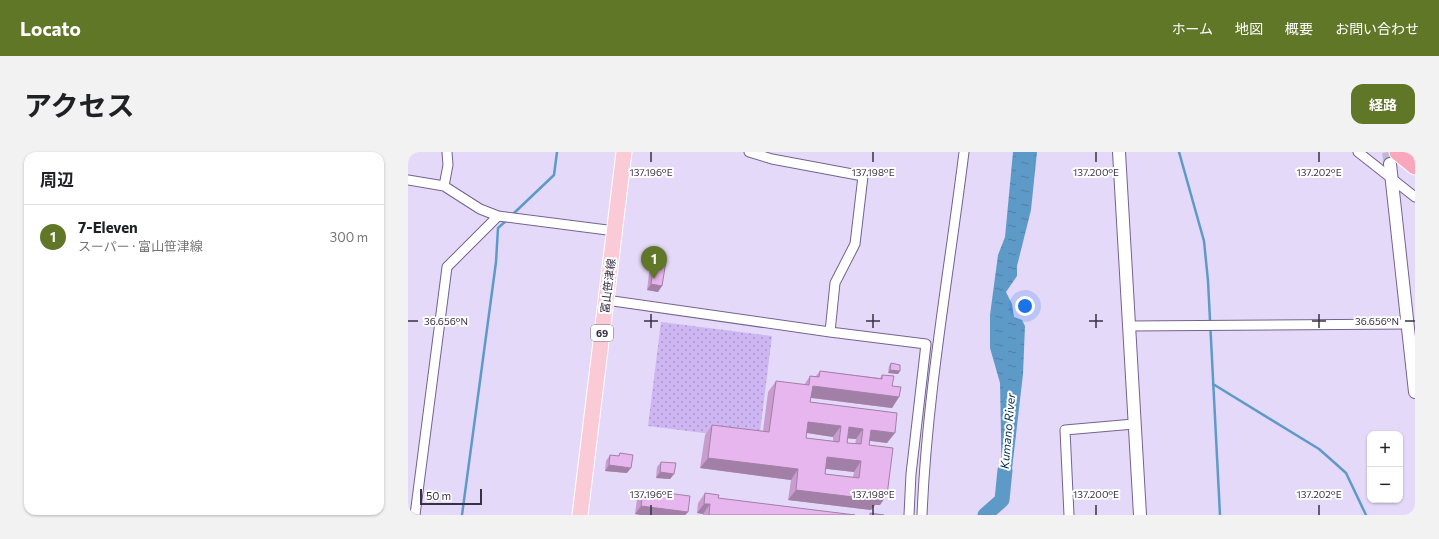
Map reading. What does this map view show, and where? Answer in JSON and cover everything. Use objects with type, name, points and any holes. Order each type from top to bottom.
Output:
[{"type":"highway","points":[[1405,152],[1415,160]]},
{"type":"highway","points":[[1394,158],[1415,166]]},
{"type":"main road","name":"富山笹津線","points":[[580,515],[624,152]]},
{"type":"street","points":[[444,186],[448,165],[447,152]]},
{"type":"street","points":[[749,152],[772,159],[863,176],[855,244],[834,283],[830,332]]},
{"type":"street","points":[[922,515],[924,478],[937,364],[964,152]]},
{"type":"street","points":[[1119,152],[1140,515]]},
{"type":"street","points":[[1358,152],[1415,197]]},
{"type":"street","points":[[1394,158],[1392,180],[1415,392]]},
{"type":"street","points":[[408,180],[444,186],[480,209],[498,216],[614,231]]},
{"type":"street","points":[[415,515],[447,267],[498,216]]},
{"type":"street","points":[[606,300],[926,344],[911,474],[909,515]]},
{"type":"street","points":[[1129,326],[1407,324]]},
{"type":"street","points":[[1069,515],[1065,430],[1134,424]]},
{"type":"shaded area","points":[[661,322],[772,336],[759,440],[648,426]]},
{"type":"water","points":[[1013,152],[1037,152],[1031,210],[1017,266],[1017,276],[1006,292],[1012,304],[1014,317],[1022,320],[1025,326],[1023,374],[1009,495],[1002,489],[1000,383],[990,348],[990,315],[998,255],[1005,237]]},
{"type":"building","points":[[654,260],[666,261],[662,286],[651,284]]},
{"type":"building","points":[[891,363],[900,365],[900,371],[890,370]]},
{"type":"building","points":[[820,371],[882,379],[882,375],[894,376],[892,386],[901,387],[899,397],[813,386],[810,402],[897,413],[895,433],[871,430],[869,445],[893,448],[887,495],[879,494],[878,500],[796,490],[798,469],[708,458],[712,425],[769,432],[776,381],[809,385],[810,376],[819,377]],"holes":[[[808,422],[841,426],[839,442],[806,438]],[[849,427],[863,429],[861,444],[847,443]],[[827,457],[861,461],[859,478],[825,474]]]},
{"type":"building","points":[[620,453],[633,455],[631,468],[609,465],[610,455],[619,456]]},
{"type":"building","points":[[661,462],[676,463],[674,474],[660,472]]},
{"type":"building","points":[[643,490],[690,496],[688,512],[641,506]]},
{"type":"building","points":[[705,493],[719,495],[718,498],[855,515],[709,515],[710,504],[704,504]]},
{"type":"building","points":[[870,513],[884,515],[870,515]]},
{"type":"waterway","points":[[512,215],[554,175],[557,152]]},
{"type":"waterway","points":[[1179,152],[1204,241],[1208,281],[1220,515]]},
{"type":"waterway","points":[[462,515],[496,262],[498,228],[507,220]]},
{"type":"waterway","points":[[1213,384],[1319,449],[1346,473],[1366,515]]},
{"type":"waterway","name":"Kumano River","points":[[985,515],[1002,500],[1005,470]]},
{"type":"tunnel","points":[[1388,152],[1390,164]]},
{"type":"place","name":"7-Eleven","points":[[654,279]]}]
